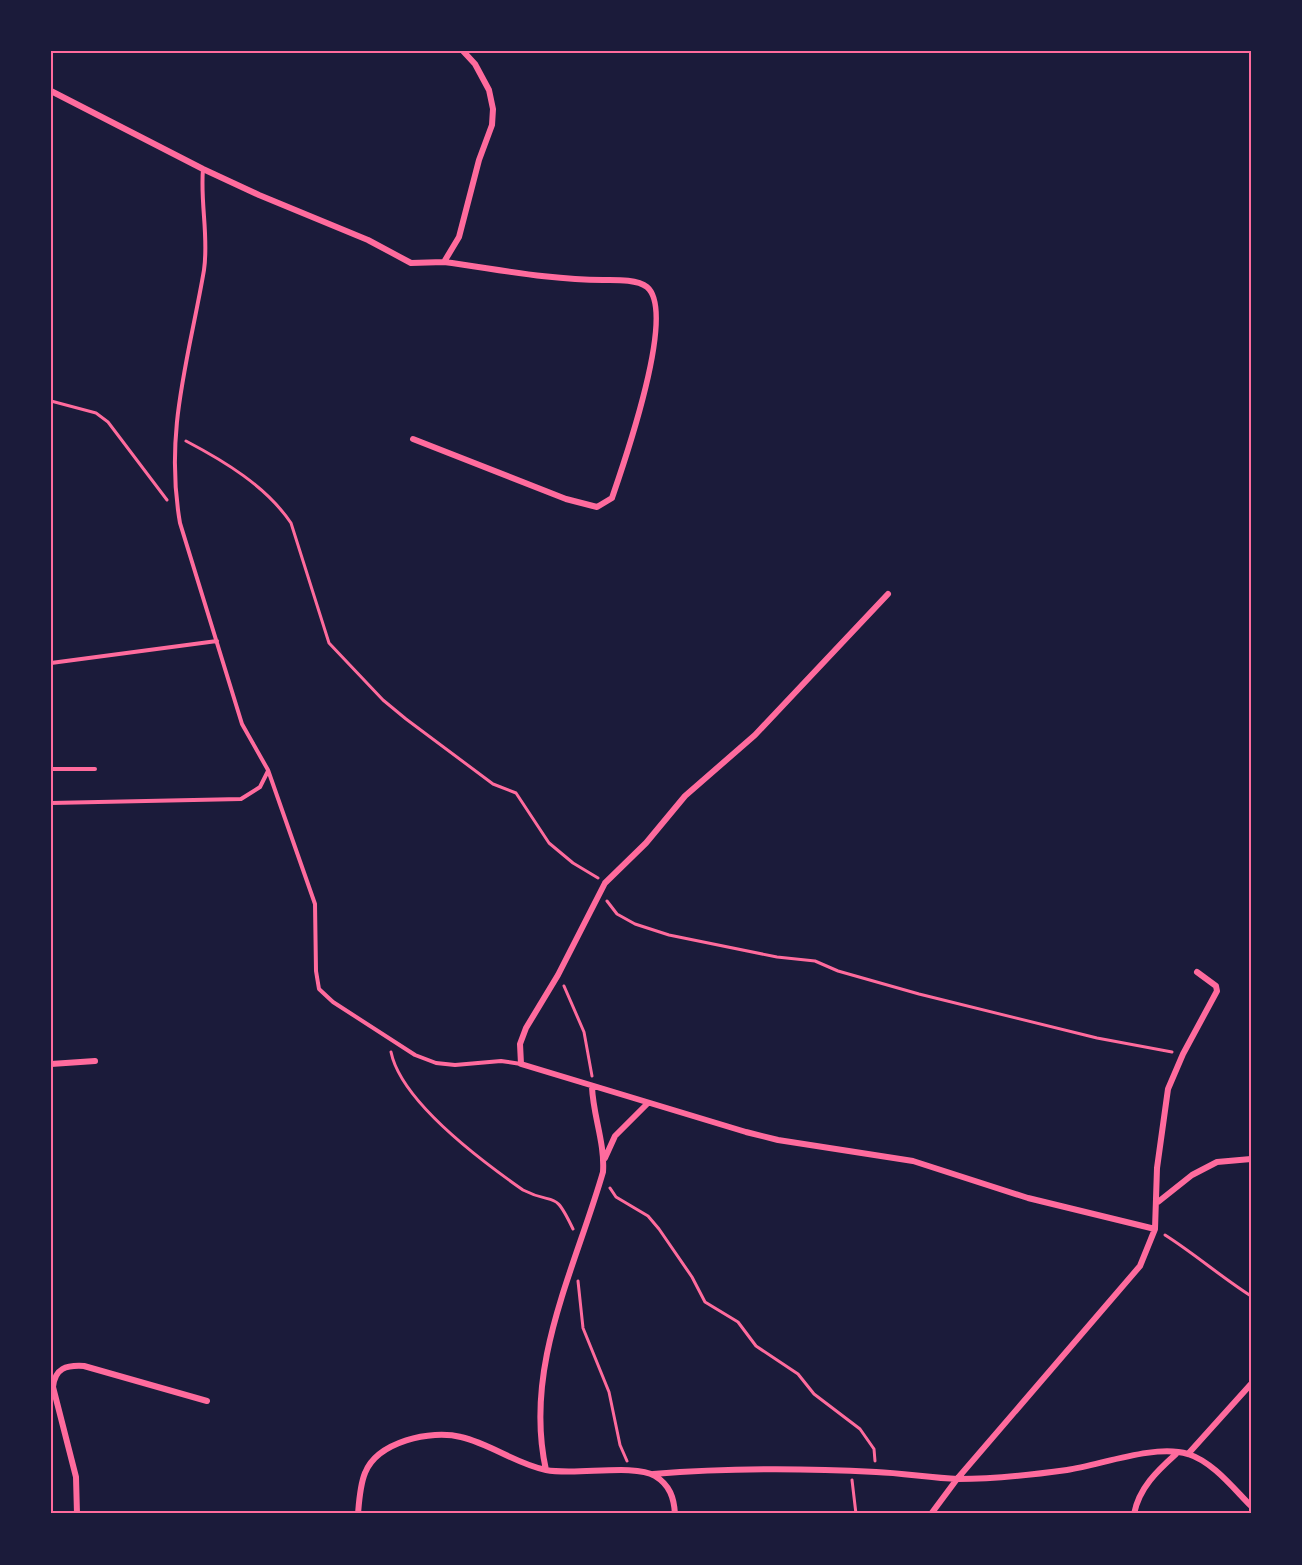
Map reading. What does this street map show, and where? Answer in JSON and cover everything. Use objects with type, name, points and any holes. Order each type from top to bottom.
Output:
[{"type":"street","points":[[444,262],[459,237],[479,160],[492,125],[489,90],[475,64],[463,51]]},
{"type":"street","points":[[51,91],[203,169],[352,233],[411,263],[429,265],[444,262],[550,278],[621,280],[646,286],[655,297],[657,315],[654,348],[646,388],[612,498],[597,507],[566,499],[413,439]]},
{"type":"street","points":[[888,594],[755,735],[685,796],[646,843],[605,883],[558,975],[526,1028],[520,1044],[521,1064],[647,1104],[778,1140],[913,1161],[1028,1198],[1155,1229]]},
{"type":"street","points":[[931,1514],[957,1479],[1126,1286],[1140,1266],[1155,1229],[1160,1134],[1168,1089],[1183,1054],[1217,991],[1216,986],[1197,972]]},
{"type":"street","points":[[51,1064],[95,1061]]},
{"type":"street","points":[[546,1470],[540,1442],[538,1408],[549,1342],[603,1172],[604,1161],[593,1108],[592,1087]]},
{"type":"street","points":[[604,1161],[615,1136],[647,1104]]},
{"type":"street","points":[[1158,1202],[1192,1175],[1216,1162],[1251,1159]]},
{"type":"street","points":[[77,1514],[76,1477],[53,1387],[54,1376],[61,1369],[71,1365],[84,1366],[207,1401]]},
{"type":"street","points":[[1188,1454],[1251,1384]]},
{"type":"street","points":[[358,1514],[365,1473],[376,1456],[400,1443],[434,1435],[459,1436],[546,1470],[573,1473],[633,1471],[653,1474],[720,1469],[851,1471],[957,1479],[1043,1473],[1125,1458],[1188,1454],[1206,1464],[1251,1506]]},
{"type":"street","points":[[1134,1514],[1136,1500],[1152,1476],[1176,1453]]},
{"type":"street","points":[[653,1474],[666,1484],[674,1498],[675,1514]]},
{"type":"lane","points":[[203,169],[204,267],[186,352],[176,436],[174,490],[177,509],[242,724],[268,770],[315,904],[316,971],[319,989],[333,1002],[415,1055],[436,1063],[455,1065],[501,1061],[521,1064]]},
{"type":"lane","points":[[51,663],[217,641]]},
{"type":"lane","points":[[51,769],[95,769]]},
{"type":"lane","points":[[51,803],[241,799],[260,787],[268,770]]},
{"type":"path","points":[[51,401],[96,412],[108,422],[152,482],[177,509]]},
{"type":"path","points":[[176,436],[214,456],[280,506],[291,523],[329,643],[339,656],[406,719],[493,784],[516,793],[549,843],[573,863],[605,883],[605,895],[609,907],[617,914],[635,924],[669,935],[777,957],[815,961],[919,994],[1097,1038],[1183,1054]]},
{"type":"path","points":[[558,975],[576,1008],[584,1032],[591,1064],[592,1087]]},
{"type":"path","points":[[388,1036],[392,1056],[404,1080],[437,1121],[523,1190],[560,1203],[580,1245]]},
{"type":"path","points":[[603,1172],[616,1197],[648,1216],[659,1229],[692,1277],[705,1302],[738,1322],[756,1346],[798,1374],[814,1394],[868,1437],[874,1449],[876,1472]]},
{"type":"path","points":[[1155,1229],[1196,1254],[1226,1280],[1251,1296]]},
{"type":"path","points":[[572,1270],[578,1283],[583,1328],[603,1374],[620,1444],[633,1471]]},
{"type":"path","points":[[851,1471],[856,1514]]}]
